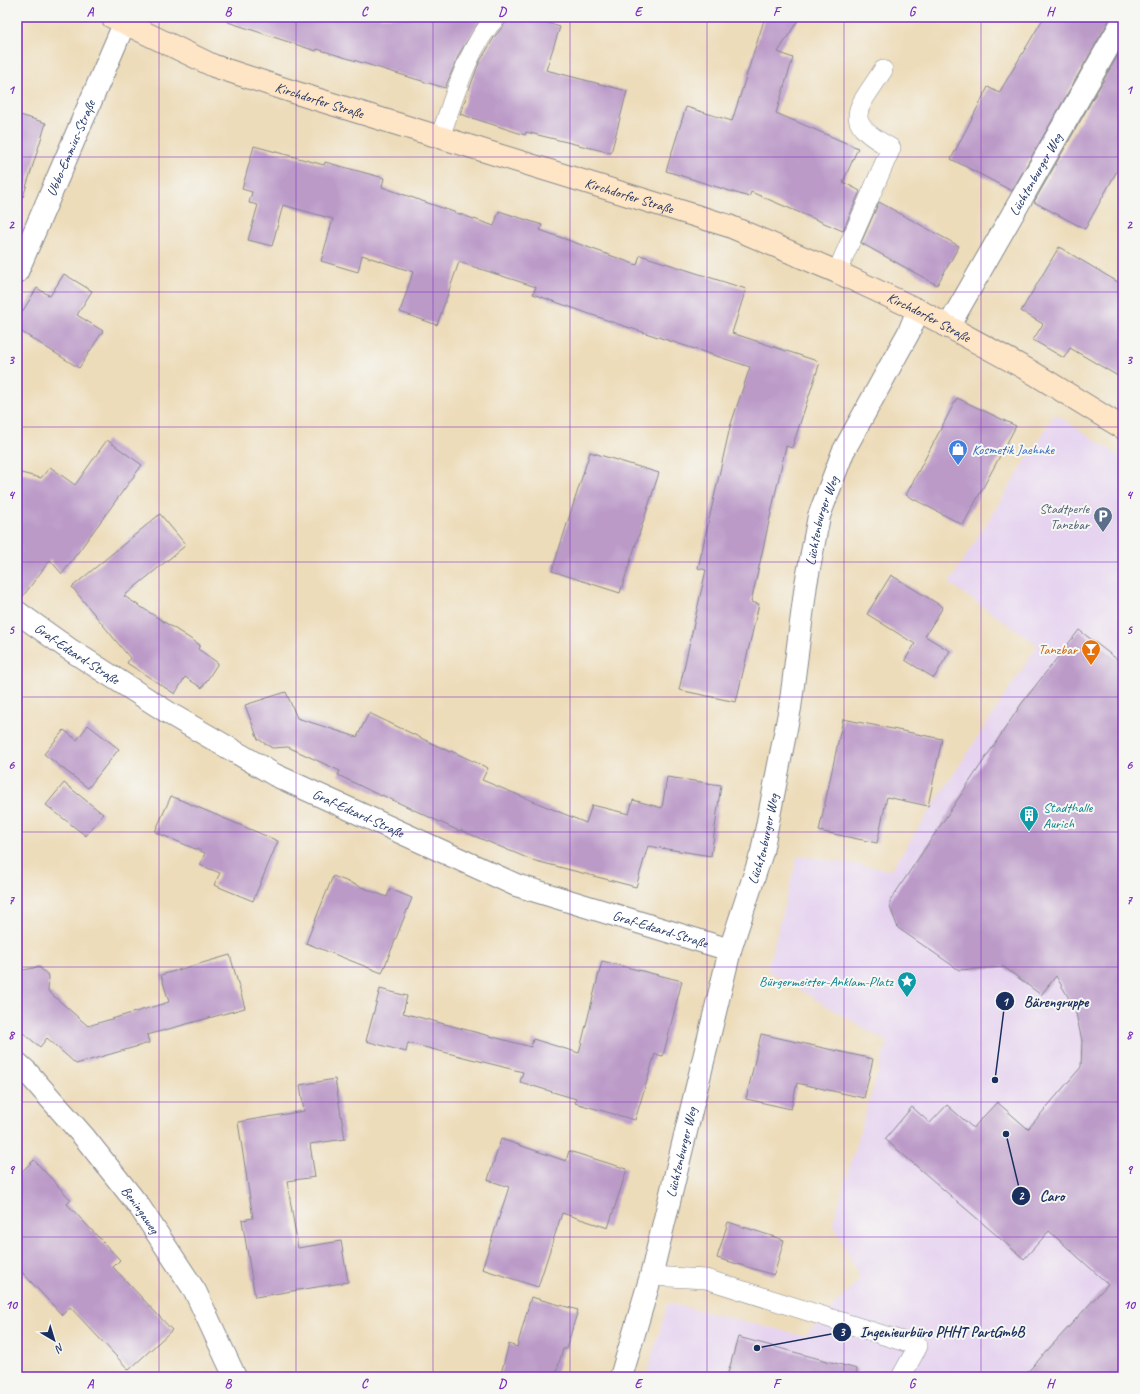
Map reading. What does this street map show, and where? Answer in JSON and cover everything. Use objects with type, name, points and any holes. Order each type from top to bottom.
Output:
[{"type":"street","name":"Kirchdorfer Straße","points":[[118,21],[214,66],[303,95],[729,226],[837,272],[918,310],[1030,371],[1123,428]]},
{"type":"street","name":"Ubbo-Emmius-Straße","points":[[17,272],[118,21]]},
{"type":"street","name":"Lüchtenburger Weg","points":[[948,327],[1123,21]]},
{"type":"street","name":"Lüchtenburger Weg","points":[[621,1377],[651,1276],[730,950],[762,852],[790,708],[806,584],[819,516],[843,452],[909,332],[918,310]]},
{"type":"street","name":"Graf-Edzard-Straße","points":[[17,612],[69,649],[166,711],[275,775],[516,885],[730,950]]},
{"type":"street","name":"Beningaweg","points":[[17,1063],[85,1138],[139,1206],[195,1292],[235,1377]]},
{"type":"lane","points":[[440,137],[471,52],[482,32],[496,17]]},
{"type":"lane","points":[[837,272],[891,148],[878,141],[862,128],[858,122],[857,113],[883,70]]},
{"type":"lane","points":[[651,1276],[706,1279],[918,1346],[902,1377]]},
{"type":"shaded area","points":[[1055,414],[1123,458],[1123,1377],[646,1377],[668,1303],[805,1336],[860,1279],[833,1222],[887,1042],[767,970],[798,855],[891,870],[1038,645],[949,583]]},
{"type":"building","points":[[229,17],[482,17],[459,54],[445,88],[317,49],[316,51],[228,22]]},
{"type":"building","points":[[507,17],[530,17],[560,27],[546,70],[627,91],[611,153],[526,132],[525,135],[460,114],[479,63],[495,36],[505,24]]},
{"type":"building","points":[[765,17],[800,17],[778,52],[793,58],[776,113],[858,148],[843,182],[860,191],[843,231],[751,192],[749,197],[666,171],[686,107],[732,121]]},
{"type":"building","points":[[1044,17],[1111,17],[1012,191],[951,159],[988,87],[999,93]]},
{"type":"building","points":[[1123,46],[1123,160],[1085,229],[1034,202]]},
{"type":"building","points":[[17,114],[46,123],[23,197],[17,196]]},
{"type":"building","points":[[254,146],[324,165],[325,162],[384,178],[382,187],[494,226],[499,211],[542,225],[540,230],[637,265],[640,255],[746,289],[732,333],[820,362],[792,448],[786,446],[751,602],[759,604],[736,702],[679,690],[706,570],[698,568],[730,427],[750,367],[618,324],[533,294],[536,287],[459,262],[437,325],[400,312],[413,272],[362,255],[358,272],[321,261],[333,219],[283,205],[272,246],[248,240],[258,205],[249,203],[252,192],[242,189]]},
{"type":"building","points":[[879,202],[959,246],[937,285],[861,243]]},
{"type":"building","points":[[1059,247],[1123,285],[1123,379],[1070,348],[1064,358],[1033,340],[1043,324],[1021,311]]},
{"type":"building","points":[[64,274],[92,291],[77,315],[103,331],[79,368],[17,329],[17,320],[37,288],[50,296]]},
{"type":"building","name":"Kosmetik Jaehnke","points":[[957,398],[1016,426],[963,525],[906,495]]},
{"type":"building","points":[[107,440],[142,465],[62,574],[50,560],[20,600],[17,600],[17,472],[41,478],[50,467],[75,485]]},
{"type":"building","points":[[590,452],[659,473],[620,593],[552,571]]},
{"type":"building","points":[[160,514],[186,545],[124,596],[200,645],[198,649],[218,663],[202,688],[185,677],[175,694],[127,663],[130,658],[72,587]]},
{"type":"building","points":[[891,575],[943,607],[925,636],[950,651],[934,678],[905,660],[915,644],[867,614]]},
{"type":"building","points":[[1079,630],[1123,664],[1123,1377],[1023,1377],[1108,1284],[1049,1231],[1024,1259],[885,1139],[912,1107],[930,1123],[947,1105],[973,1128],[997,1102],[1028,1129],[1081,1067],[1082,1041],[1075,1009],[1056,976],[1041,995],[1004,967],[959,970],[898,928],[890,907],[890,901],[1022,703]]},
{"type":"building","points":[[286,692],[297,718],[357,737],[369,713],[450,752],[451,751],[488,768],[482,780],[586,823],[592,805],[629,814],[633,800],[662,808],[667,777],[721,785],[711,856],[648,846],[636,887],[532,860],[460,830],[459,831],[382,795],[381,796],[338,775],[340,771],[288,747],[272,748],[258,739],[245,705]]},
{"type":"building","points":[[843,719],[942,739],[928,806],[887,797],[877,843],[819,831]]},
{"type":"building","points":[[88,725],[119,749],[88,788],[44,754],[64,730],[77,740]]},
{"type":"building","points":[[64,783],[103,814],[86,836],[46,805]]},
{"type":"building","points":[[171,796],[278,841],[253,901],[214,885],[220,873],[200,865],[205,853],[155,832]]},
{"type":"building","points":[[333,876],[387,897],[390,889],[412,898],[382,973],[306,943]]},
{"type":"building","points":[[230,955],[245,1008],[147,1035],[149,1043],[76,1064],[47,1038],[40,1047],[17,1028],[17,971],[39,967],[49,976],[48,991],[88,1026],[169,1002],[161,975]]},
{"type":"building","points":[[602,961],[682,981],[663,1056],[655,1054],[635,1120],[575,1103],[576,1099],[520,1082],[523,1072],[408,1043],[406,1052],[366,1041],[380,989],[407,996],[403,1013],[531,1047],[533,1039],[579,1053]]},
{"type":"building","points":[[761,1034],[873,1059],[864,1098],[797,1083],[791,1109],[746,1099]]},
{"type":"building","points":[[335,1079],[345,1139],[310,1144],[315,1177],[287,1181],[298,1248],[341,1241],[348,1282],[255,1297],[242,1220],[253,1218],[238,1122],[304,1111],[300,1085]]},
{"type":"building","points":[[501,1139],[566,1161],[569,1151],[627,1169],[608,1228],[562,1213],[538,1287],[482,1269],[509,1187],[488,1180]]},
{"type":"building","points":[[34,1160],[71,1200],[67,1204],[120,1260],[113,1267],[172,1330],[129,1370],[70,1307],[62,1315],[17,1267],[17,1176]]},
{"type":"building","points":[[728,1222],[784,1240],[774,1275],[717,1258]]},
{"type":"building","points":[[531,1297],[578,1310],[566,1349],[563,1349],[555,1377],[500,1377],[509,1344],[517,1347]]},
{"type":"building","points":[[738,1337],[857,1369],[856,1377],[727,1377]]},
{"type":"place","name":"Kosmetik Jaehnke","points":[[958,466]]},
{"type":"place","name":"Stadtperle Tanzbar","points":[[1103,533]]},
{"type":"place","name":"Tanzbar","points":[[1091,666]]},
{"type":"place","name":"Stadthalle Aurich","points":[[1029,832]]},
{"type":"place","name":"Bürgermeister-Anklam-Platz","points":[[907,998]]},
{"type":"place","name":"Bärengruppe","points":[[995,1080]]},
{"type":"place","name":"Caro","points":[[1006,1134]]},
{"type":"place","name":"Ingenieurbüro PHHT PartGmbB","points":[[757,1348]]}]
